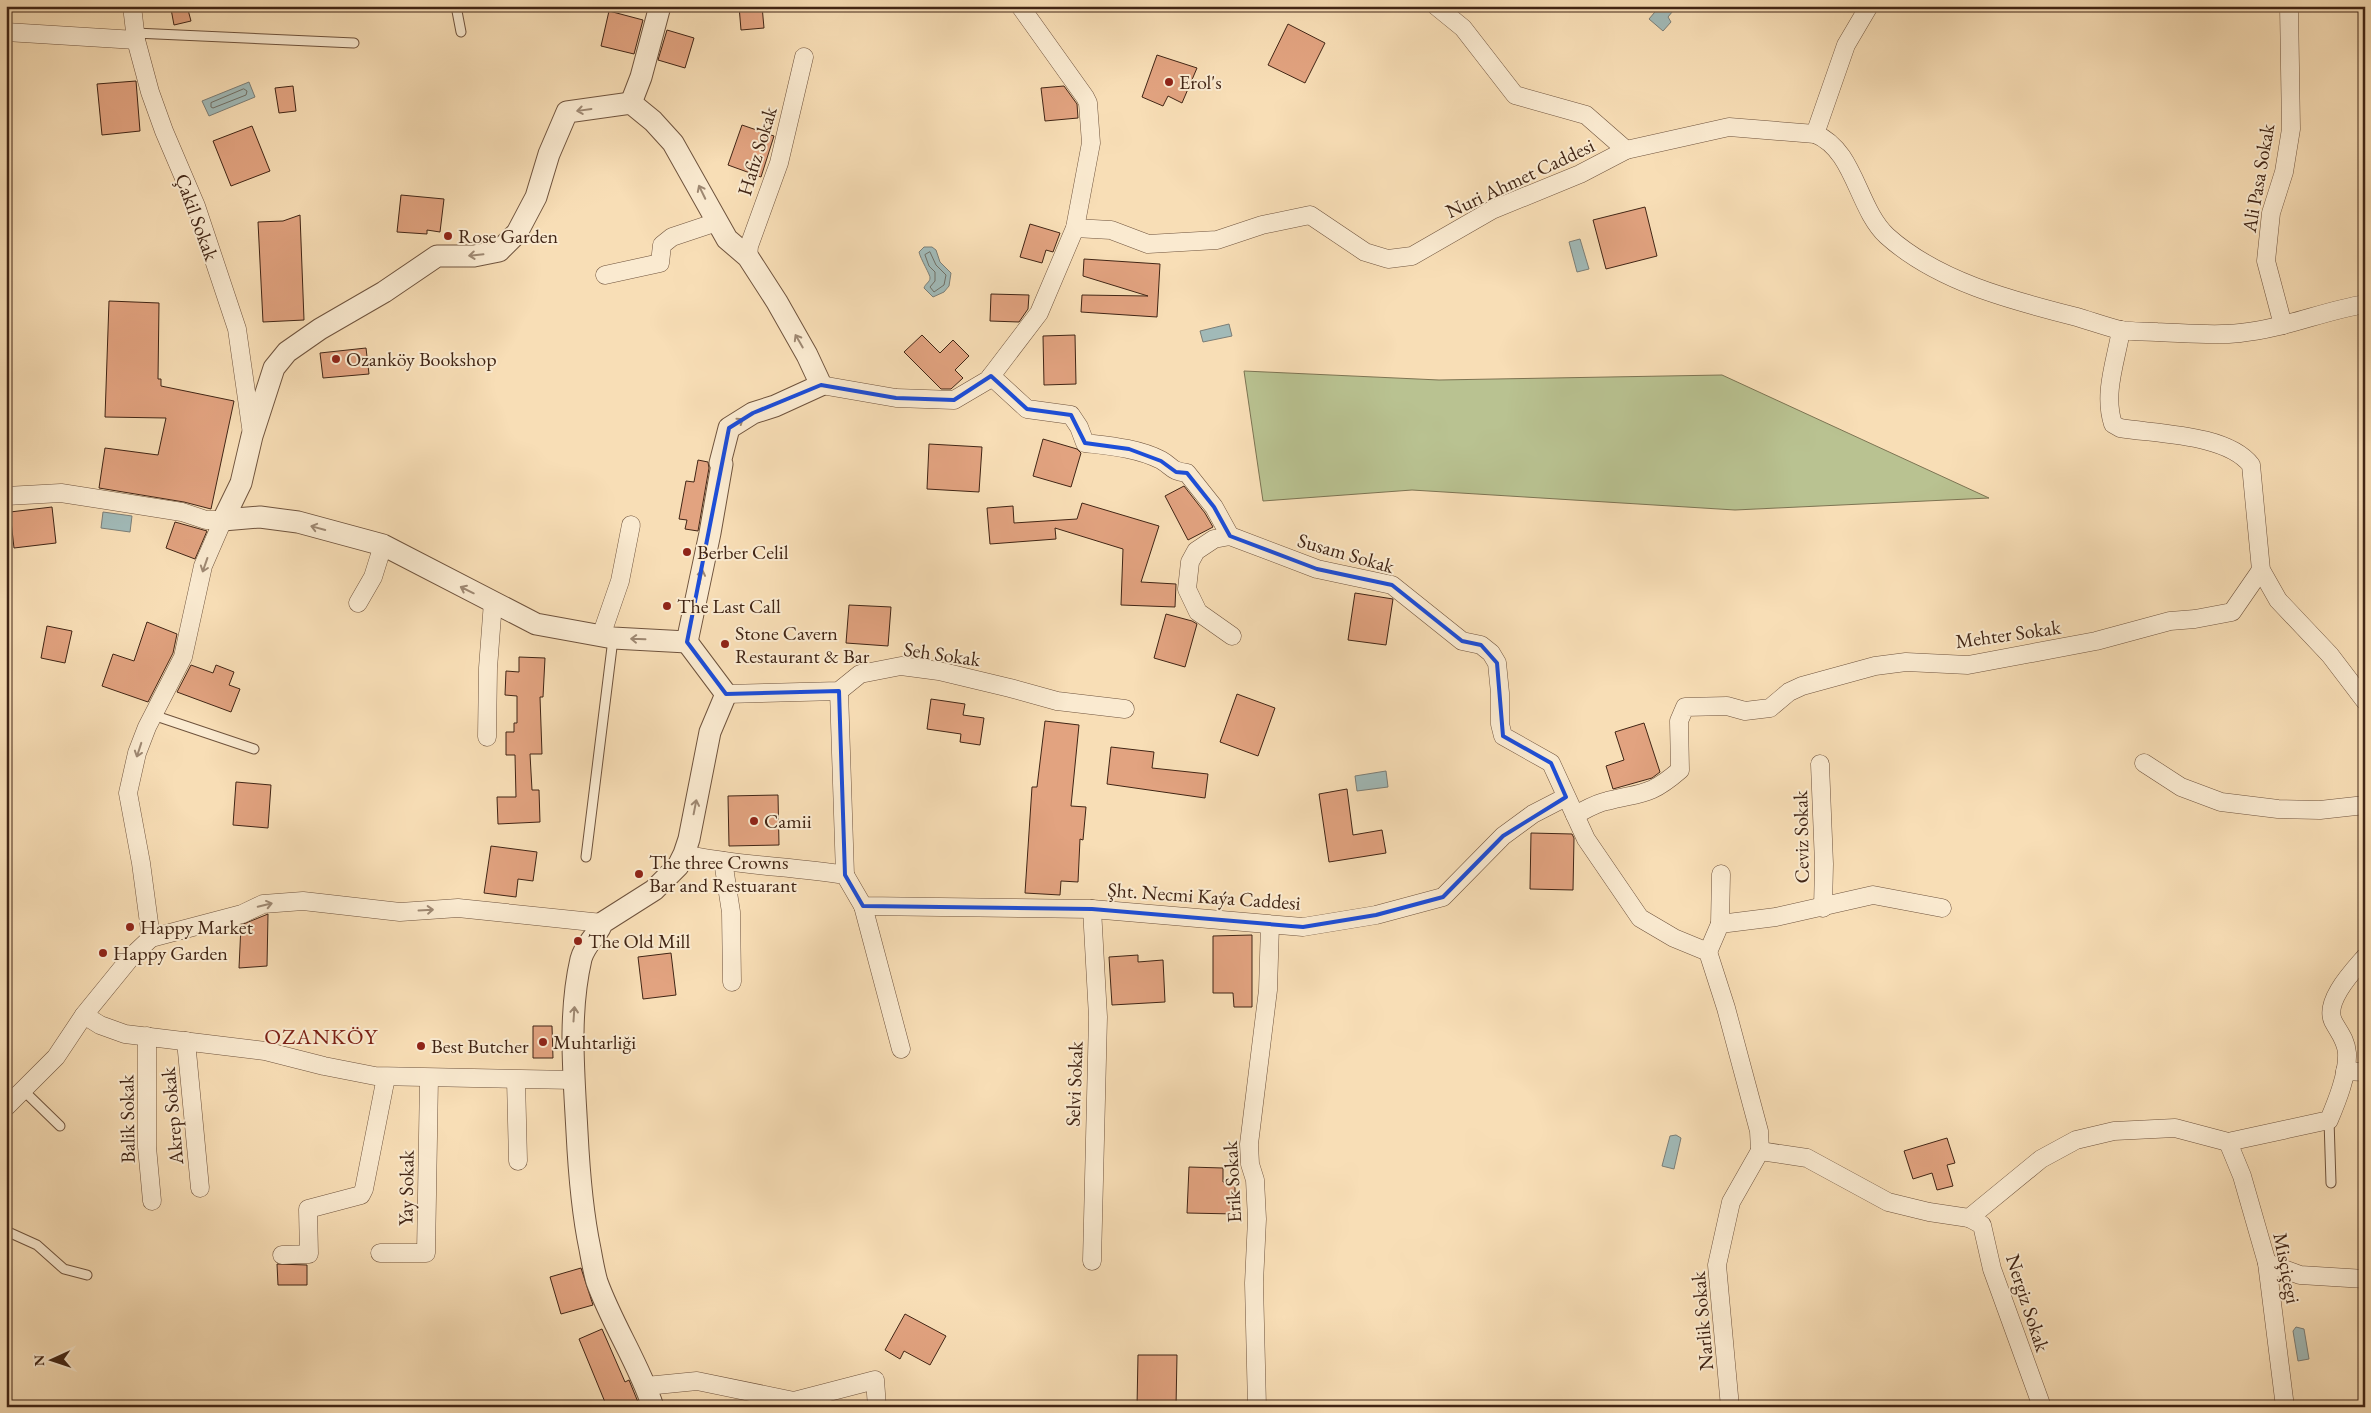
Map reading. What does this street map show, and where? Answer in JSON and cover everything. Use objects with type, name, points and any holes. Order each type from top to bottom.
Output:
[{"type":"street","name":"Çakil Sokak","points":[[132,6],[136,37],[150,92],[164,131],[196,206],[237,329],[252,436],[241,483],[223,520]]},
{"type":"street","points":[[631,103],[641,77],[660,6]]},
{"type":"street","points":[[726,694],[687,642],[710,534],[722,464],[720,464],[729,428],[753,413],[775,406],[821,385],[896,398],[954,400],[990,376],[1039,313],[1075,228],[1091,143],[1092,100],[1020,6]]},
{"type":"street","points":[[1436,6],[1463,28],[1514,95],[1586,115],[1626,150]]},
{"type":"street","points":[[1815,134],[1846,45],[1869,6]]},
{"type":"street","name":"Ali Pasa Sokak","points":[[2283,325],[2266,261],[2271,213],[2284,172],[2291,129],[2289,6]]},
{"type":"street","points":[[6,32],[136,37]]},
{"type":"street","name":"Hafiz Sokak","points":[[748,256],[749,246],[779,163],[804,57]]},
{"type":"street","points":[[252,436],[274,368],[287,352],[320,329],[384,292],[437,256],[474,256],[499,251],[517,233],[536,197],[548,154],[567,112],[631,103],[653,120],[673,142],[728,239],[748,256],[803,348],[821,385]]},
{"type":"street","name":"Nuri Ahmet Caddesi","points":[[1075,228],[1111,230],[1148,244],[1158,244],[1217,240],[1262,225],[1310,215],[1365,252],[1388,259],[1412,256],[1492,210],[1580,174],[1626,150],[1729,127],[1815,134],[1826,138],[1837,150],[1873,219],[1887,236],[1908,251],[1959,280],[2014,301],[2121,330]]},
{"type":"street","points":[[605,275],[660,263],[662,245],[672,237],[717,222]]},
{"type":"street","points":[[2365,304],[2320,314],[2263,331],[2238,334],[2187,334],[2121,330],[2108,391],[2109,412],[2113,424],[2120,428],[2201,439],[2223,446],[2244,456],[2251,465],[2261,570],[2278,600],[2330,654],[2365,701]]},
{"type":"street","points":[[990,376],[1027,409],[1071,415],[1079,427],[1085,443],[1129,449],[1161,460],[1176,472],[1188,473],[1214,507],[1230,536],[1214,539],[1196,551],[1190,562],[1187,588],[1198,612],[1232,636]]},
{"type":"street","points":[[6,496],[61,493],[182,512],[206,520],[260,518],[298,522],[383,545],[536,624],[607,637],[687,642]]},
{"type":"street","points":[[151,938],[141,863],[128,793],[138,753],[153,715],[182,657],[204,566],[223,520]]},
{"type":"street","points":[[607,637],[630,525]]},
{"type":"street","name":"Susam Sokak","points":[[1230,536],[1317,570],[1392,586],[1462,641],[1482,646],[1491,653],[1497,664],[1500,724],[1503,736],[1551,763],[1566,797]]},
{"type":"street","points":[[358,603],[373,577],[383,545]]},
{"type":"street","name":"Mehter Sokak","points":[[1575,815],[1606,801],[1645,794],[1663,785],[1680,770],[1679,721],[1684,707],[1727,706],[1745,710],[1770,708],[1789,692],[1802,686],[1875,666],[1916,662],[1968,665],[2096,642],[2170,621],[2196,619],[2232,612],[2261,570]]},
{"type":"street","points":[[487,737],[488,668],[493,602]]},
{"type":"street","name":"Seh Sokak","points":[[840,691],[860,674],[902,666],[939,671],[1056,701],[1125,709]]},
{"type":"street","points":[[726,694],[840,691],[845,875],[863,906],[901,1048]]},
{"type":"street","points":[[653,1407],[646,1386],[612,1320],[596,1280],[580,1183],[574,1080],[574,1012],[582,957],[589,940],[601,927],[602,923],[654,890],[678,866],[684,854],[689,839],[710,732],[726,694]]},
{"type":"street","points":[[2144,763],[2181,787],[2221,802],[2278,809],[2312,810],[2365,805]]},
{"type":"street","name":"Ceviz Sokak","points":[[1820,764],[1824,864],[1823,908]]},
{"type":"street","points":[[1566,797],[1586,838],[1640,918],[1674,938],[1708,952]]},
{"type":"street","name":"Şht. Necmi Kaýa Caddesi","points":[[863,906],[1092,909],[1303,927],[1376,915],[1442,897],[1503,836],[1534,814],[1566,797]]},
{"type":"street","points":[[684,854],[710,860],[845,875]]},
{"type":"street","points":[[722,861],[731,912],[732,982]]},
{"type":"street","points":[[1721,874],[1720,924],[1708,952],[1726,1008],[1759,1131],[1760,1151],[1807,1158],[1888,1202],[1929,1212],[1969,1218],[2041,1159],[2076,1140],[2114,1130],[2175,1128],[2228,1142],[2329,1120],[2345,1070],[2347,1052],[2340,1029],[2333,1020],[2332,1009],[2341,985],[2365,958]]},
{"type":"street","name":"Ceviz Sokak","points":[[1720,924],[1776,918],[1873,895],[1942,908]]},
{"type":"street","points":[[6,1107],[56,1057],[84,1015],[123,966],[151,938],[242,914],[263,904],[303,901],[400,912],[458,908],[602,923]]},
{"type":"street","name":"Selvi Sokak","points":[[1092,909],[1098,1017],[1092,1261]]},
{"type":"street","name":"Erik Sokak","points":[[1257,1407],[1254,1283],[1257,1219],[1255,1180],[1250,1164],[1249,1144],[1268,990],[1270,925]]},
{"type":"street","points":[[84,1015],[100,1025],[125,1034],[265,1051],[324,1066],[386,1077],[574,1080]]},
{"type":"street","name":"Balik Sokak","points":[[147,1036],[147,1147],[152,1201]]},
{"type":"street","name":"Akrep Sokak","points":[[186,1041],[200,1188]]},
{"type":"street","points":[[2345,1070],[2365,1072]]},
{"type":"street","points":[[282,1255],[309,1254],[308,1209],[360,1195],[364,1189],[386,1077]]},
{"type":"street","name":"Yay Sokak","points":[[380,1253],[426,1253],[430,1078]]},
{"type":"street","points":[[516,1080],[518,1161]]},
{"type":"street","name":"Misçiçegi","points":[[2228,1142],[2242,1176],[2267,1263],[2286,1407]]},
{"type":"street","name":"Narlik Sokak","points":[[1730,1407],[1717,1265],[1731,1202],[1760,1151]]},
{"type":"street","name":"Nergiz Sokak","points":[[1969,1218],[1982,1225],[1992,1268],[2042,1407]]},
{"type":"street","points":[[2267,1263],[2300,1276],[2365,1279]]},
{"type":"street","points":[[646,1386],[697,1381],[795,1404],[874,1380],[876,1407]]},
{"type":"lane","points":[[456,6],[461,32]]},
{"type":"lane","points":[[136,37],[354,43]]},
{"type":"lane","points":[[586,857],[607,637]]},
{"type":"lane","points":[[153,715],[254,749]]},
{"type":"lane","points":[[23,1090],[60,1126]]},
{"type":"lane","points":[[2329,1120],[2331,1183]]},
{"type":"lane","points":[[6,1231],[37,1245],[64,1269],[87,1275]]},
{"type":"highlighted area","points":[[991,376],[1027,409],[1071,415],[1085,443],[1129,449],[1161,461],[1176,472],[1187,473],[1214,507],[1230,536],[1317,569],[1392,585],[1462,641],[1481,645],[1497,663],[1503,736],[1551,763],[1566,797],[1503,836],[1443,897],[1376,915],[1303,927],[1092,909],[863,906],[845,875],[839,691],[726,694],[687,642],[729,428],[753,413],[821,385],[896,398],[954,400]]},
{"type":"green space","points":[[1244,371],[1439,380],[1722,375],[1989,498],[1735,510],[1412,490],[1263,501]]},
{"type":"water","points":[[1660,6],[1677,6],[1668,17],[1671,22],[1663,31],[1649,19]]},
{"type":"water","points":[[249,82],[255,97],[209,116],[202,101]]},
{"type":"water","points":[[1580,239],[1589,269],[1577,272],[1569,242]]},
{"type":"water","points":[[924,247],[932,247],[936,250],[940,262],[951,273],[949,286],[944,292],[933,297],[924,288],[930,278],[919,252]]},
{"type":"water","points":[[1229,324],[1232,336],[1203,342],[1200,331]]},
{"type":"water","points":[[103,512],[132,516],[130,532],[101,528]]},
{"type":"water","points":[[1386,771],[1388,787],[1357,791],[1355,776]]},
{"type":"water","points":[[1676,1135],[1681,1138],[1674,1169],[1662,1166],[1670,1136]]},
{"type":"water","points":[[2296,1327],[2304,1329],[2309,1359],[2298,1361],[2293,1331]]},
{"type":"building","points":[[187,6],[191,21],[174,25],[171,9]]},
{"type":"building","points":[[739,6],[762,6],[764,28],[741,30]]},
{"type":"building","points":[[609,11],[643,20],[634,54],[601,46]]},
{"type":"building","points":[[1288,24],[1325,43],[1305,83],[1268,65]]},
{"type":"building","points":[[667,30],[694,38],[685,68],[658,60]]},
{"type":"building","name":"Erol's","points":[[1157,55],[1197,68],[1182,103],[1168,96],[1163,106],[1142,97]]},
{"type":"building","points":[[136,81],[140,131],[102,135],[97,84]]},
{"type":"building","points":[[293,86],[296,111],[279,113],[275,88]]},
{"type":"building","points":[[1064,86],[1077,104],[1078,118],[1045,121],[1041,88]]},
{"type":"building","points":[[742,125],[774,136],[761,177],[728,165]]},
{"type":"building","points":[[252,126],[270,171],[231,186],[213,141]]},
{"type":"building","points":[[401,195],[444,199],[440,232],[427,230],[427,234],[397,232]]},
{"type":"building","points":[[1645,207],[1657,256],[1606,269],[1593,220]]},
{"type":"building","points":[[300,215],[304,320],[263,322],[258,222],[283,221]]},
{"type":"building","points":[[1030,224],[1060,233],[1053,252],[1046,250],[1042,263],[1020,257]]},
{"type":"building","points":[[1084,259],[1160,264],[1157,317],[1081,312],[1082,295],[1148,296],[1083,276]]},
{"type":"building","points":[[991,294],[1029,295],[1028,309],[1019,322],[990,321]]},
{"type":"building","points":[[109,301],[159,303],[158,379],[161,379],[161,386],[234,401],[211,509],[184,502],[99,488],[105,448],[158,455],[166,418],[105,417]]},
{"type":"building","points":[[922,335],[940,353],[953,340],[969,356],[955,370],[963,378],[951,389],[941,389],[904,352]]},
{"type":"building","points":[[1075,335],[1076,384],[1044,385],[1043,336]]},
{"type":"building","points":[[366,348],[369,374],[323,378],[320,353]]},
{"type":"building","points":[[1043,439],[1077,449],[1081,453],[1071,487],[1033,476]]},
{"type":"building","points":[[929,444],[982,447],[979,492],[927,489]]},
{"type":"building","points":[[698,460],[708,462],[709,468],[698,531],[685,529],[687,520],[679,519],[686,481],[694,482]]},
{"type":"building","points":[[1184,486],[1205,513],[1213,527],[1188,540],[1165,496]]},
{"type":"building","points":[[1082,503],[1159,526],[1141,582],[1176,584],[1175,607],[1121,605],[1123,549],[1055,528],[1056,539],[990,544],[987,508],[1013,506],[1014,523],[1077,519]]},
{"type":"building","points":[[52,507],[56,543],[14,548],[10,512]]},
{"type":"building","points":[[175,522],[207,531],[195,559],[166,548]]},
{"type":"building","points":[[1355,593],[1393,599],[1386,645],[1348,640]]},
{"type":"building","points":[[849,605],[891,607],[888,646],[846,643]]},
{"type":"building","points":[[1166,614],[1197,624],[1185,667],[1154,658]]},
{"type":"building","points":[[147,622],[177,634],[173,653],[148,702],[102,686],[113,654],[134,661]]},
{"type":"building","points":[[47,626],[72,631],[65,663],[41,658]]},
{"type":"building","points":[[519,657],[545,658],[543,697],[540,697],[542,754],[530,754],[532,790],[539,790],[540,822],[498,824],[497,797],[516,797],[515,755],[506,755],[506,732],[514,732],[514,723],[517,723],[517,696],[505,695],[506,671],[519,672]]},
{"type":"building","points":[[191,665],[213,673],[216,665],[234,672],[229,685],[240,689],[231,712],[177,692]]},
{"type":"building","points":[[1237,694],[1275,708],[1258,756],[1220,742]]},
{"type":"building","points":[[931,699],[965,704],[963,715],[984,718],[980,745],[960,742],[961,734],[927,729]]},
{"type":"building","points":[[1045,721],[1079,725],[1071,806],[1086,807],[1083,840],[1080,839],[1078,882],[1061,881],[1060,895],[1025,893],[1032,787],[1037,787]]},
{"type":"building","points":[[1644,723],[1660,772],[1652,778],[1613,789],[1606,766],[1624,760],[1615,732]]},
{"type":"building","points":[[1111,747],[1154,752],[1152,768],[1208,774],[1205,798],[1107,784]]},
{"type":"building","points":[[236,782],[271,785],[268,828],[233,825]]},
{"type":"building","points":[[1347,789],[1353,835],[1382,830],[1386,853],[1329,862],[1319,794]]},
{"type":"building","name":"Camii","points":[[778,795],[779,845],[729,846],[728,796]]},
{"type":"building","points":[[1531,833],[1572,834],[1574,838],[1573,890],[1530,889]]},
{"type":"building","points":[[491,846],[537,852],[533,881],[518,879],[516,897],[484,893]]},
{"type":"building","points":[[268,914],[267,966],[239,968],[241,925]]},
{"type":"building","points":[[1252,935],[1252,1007],[1234,1007],[1233,993],[1213,993],[1213,936]]},
{"type":"building","points":[[671,953],[676,995],[643,999],[638,957]]},
{"type":"building","points":[[1138,955],[1138,962],[1163,960],[1165,1002],[1112,1005],[1109,957]]},
{"type":"building","name":"Muhtarliği","points":[[533,1026],[552,1026],[553,1058],[533,1058]]},
{"type":"building","points":[[1947,1138],[1955,1163],[1947,1165],[1953,1186],[1937,1190],[1932,1173],[1913,1179],[1904,1151]]},
{"type":"building","points":[[1189,1167],[1223,1168],[1223,1182],[1235,1182],[1235,1214],[1187,1213]]},
{"type":"building","points":[[277,1264],[307,1265],[307,1285],[278,1285]]},
{"type":"building","points":[[581,1268],[593,1305],[561,1314],[550,1277]]},
{"type":"building","points":[[905,1314],[946,1336],[930,1365],[904,1351],[900,1359],[885,1350]]},
{"type":"building","points":[[602,1329],[625,1382],[629,1380],[640,1407],[607,1407],[579,1339]]},
{"type":"building","points":[[1138,1355],[1177,1355],[1176,1407],[1137,1407]]},
{"type":"place","name":"Erol's","points":[[1169,82]]},
{"type":"place","name":"Rose Garden","points":[[448,236]]},
{"type":"place","name":"Ozanköy Bookshop","points":[[336,359]]},
{"type":"place","name":"Berber Celil","points":[[687,552]]},
{"type":"place","name":"The Last Call","points":[[667,606]]},
{"type":"place","name":"Stone Cavern Restaurant & Bar","points":[[725,644]]},
{"type":"place","name":"Camii","points":[[754,821]]},
{"type":"place","name":"The three Crowns Bar and Restuarant","points":[[639,874]]},
{"type":"place","name":"Happy Market","points":[[130,927]]},
{"type":"place","name":"The Old Mill","points":[[578,941]]},
{"type":"place","name":"Happy Garden","points":[[103,953]]},
{"type":"place","name":"Muhtarliği","points":[[543,1042]]},
{"type":"place","name":"Best Butcher","points":[[421,1046]]},
{"type":"district","name":"OZANKÖY","points":[[321,1036]]}]
